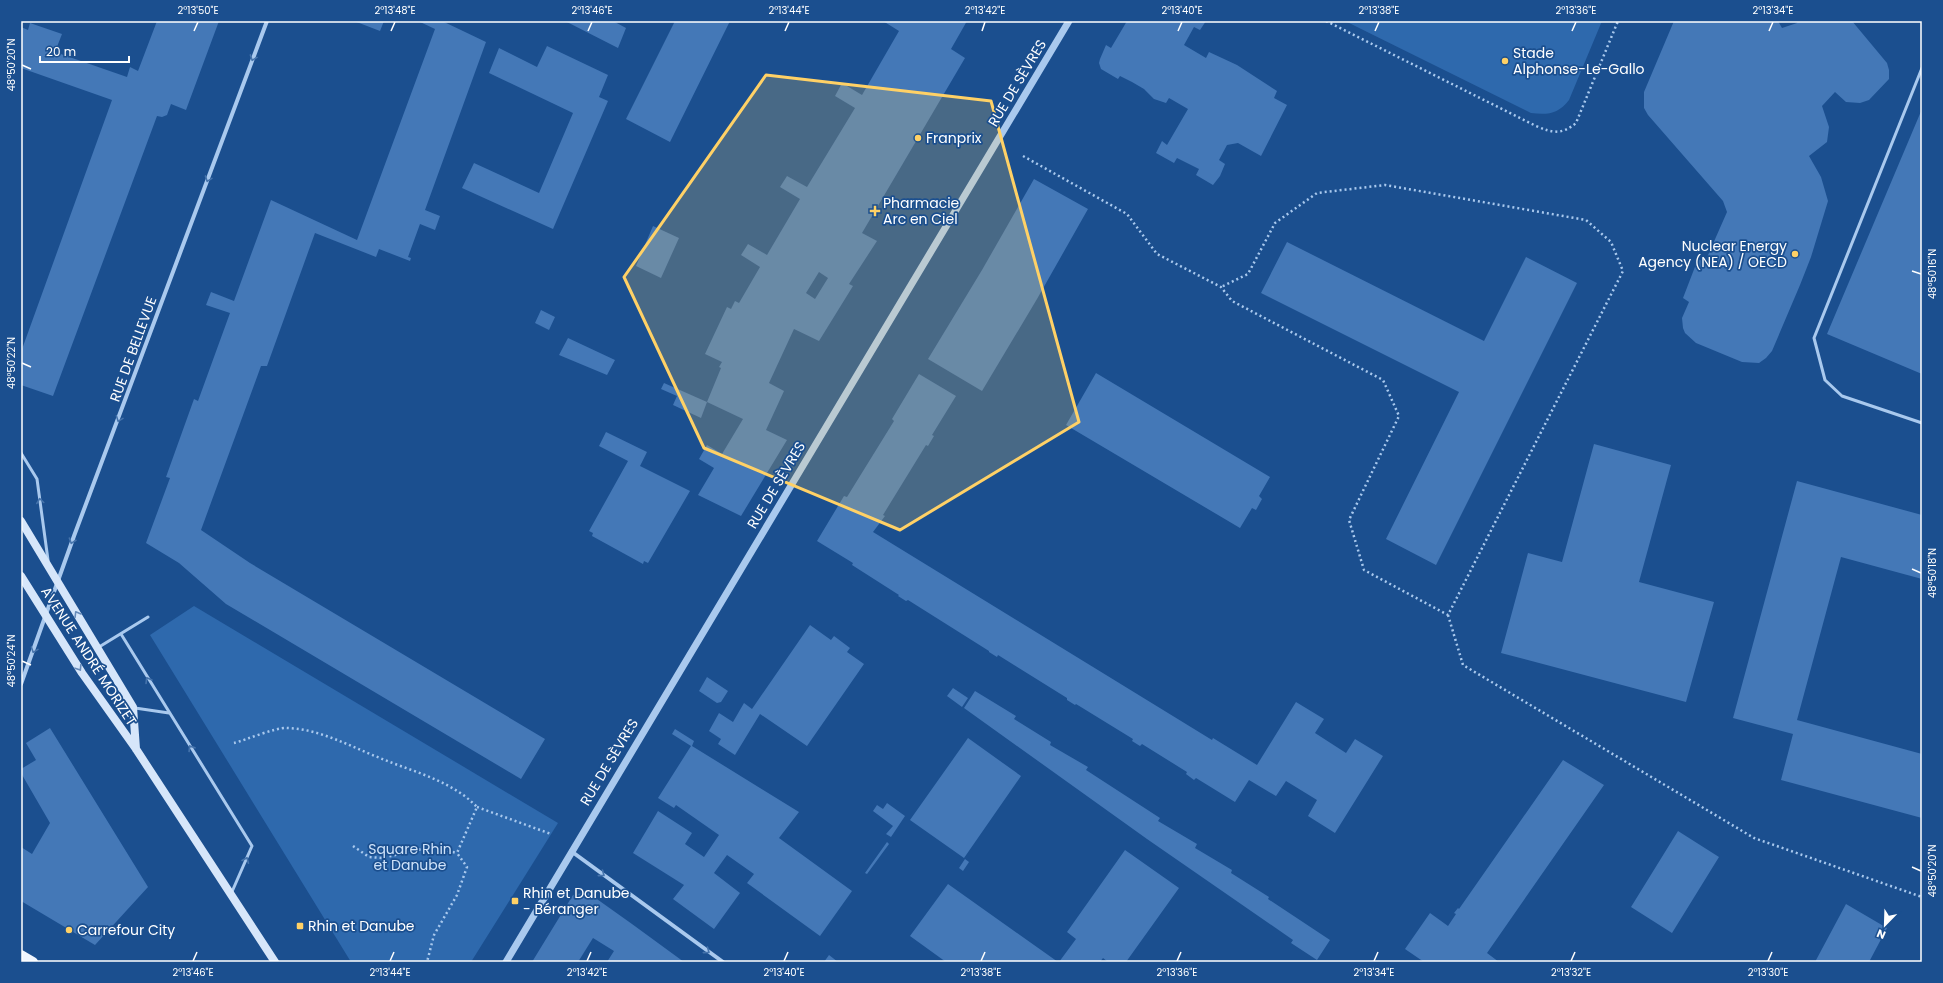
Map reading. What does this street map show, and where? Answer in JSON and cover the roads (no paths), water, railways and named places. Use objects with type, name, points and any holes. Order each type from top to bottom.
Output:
[{"type":"main road","name":"AVENUE ANDRÉ MORIZET","points":[[21,521],[133,707],[136,750]]},
{"type":"main road","name":"AVENUE ANDRÉ MORIZET","points":[[21,576],[82,673],[136,750],[272,960]]},
{"type":"main road","points":[[21,955],[33,962]]},
{"type":"street","name":"RUE DE BELLEVUE","points":[[21,684],[74,536],[267,21]]},
{"type":"street","name":"RUE DE SÈVRES","points":[[506,962],[571,851],[1069,21]]},
{"type":"street","points":[[571,851],[723,962]]},
{"type":"lane","points":[[1922,68],[1814,338],[1825,380],[1842,396],[1922,423]]},
{"type":"lane","name":"AVENUE ANDRÉ MORIZET","points":[[21,453],[36,479],[49,568]]},
{"type":"lane","points":[[98,648],[148,617]]},
{"type":"lane","points":[[121,634],[168,713],[252,846],[231,896]]},
{"type":"lane","name":"AVENUE ANDRÉ MORIZET","points":[[133,707],[168,713]]},
{"type":"place","name":"Stade Alphonse-Le-Gallo","points":[[1505,61]]},
{"type":"place","name":"Franprix","points":[[918,138]]},
{"type":"place","name":"Pharmacie Arc en Ciel","points":[[875,211]]},
{"type":"place","name":"Nuclear Energy Agency (NEA) / OECD","points":[[1795,254]]},
{"type":"place","name":"Rhin et Danube - Béranger","points":[[515,901]]},
{"type":"place","name":"Rhin et Danube","points":[[300,926]]},
{"type":"place","name":"Carrefour City","points":[[69,930]]},
{"type":"park label","name":"Square Rhin et Danube","points":[[410,858]]}]
